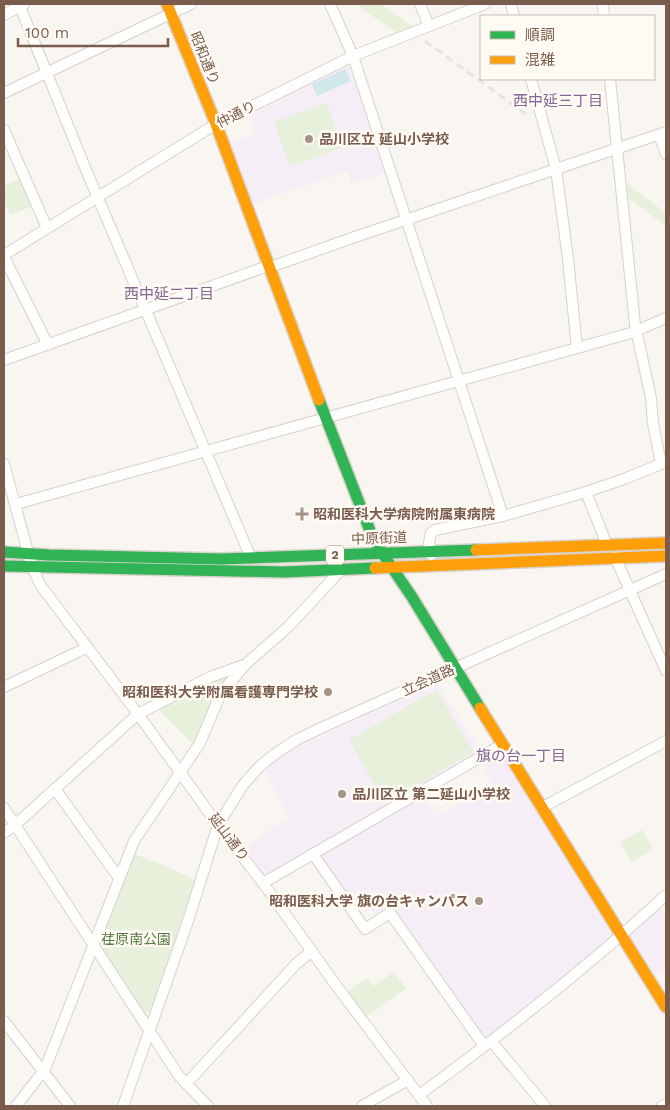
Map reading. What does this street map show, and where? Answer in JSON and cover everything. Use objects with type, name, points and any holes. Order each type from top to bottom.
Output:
[{"type":"main road","name":"昭和通り","points":[[169,9],[216,124],[268,266],[374,541],[456,668],[666,1007]]},
{"type":"main road","name":"中原街道","points":[[4,552],[198,559],[666,543]]},
{"type":"main road","name":"2","points":[[4,566],[247,572],[666,556]]},
{"type":"street","points":[[4,93],[47,73],[169,9],[191,4]]},
{"type":"street","points":[[330,4],[353,56],[503,516]]},
{"type":"street","points":[[420,4],[428,26]]},
{"type":"street","name":"仲通り","points":[[4,256],[216,124],[353,56],[485,4]]},
{"type":"street","points":[[4,15],[22,5],[97,197],[251,558]]},
{"type":"street","points":[[531,80],[556,169],[577,348]]},
{"type":"street","points":[[436,565],[429,551],[428,543],[431,533],[436,530],[503,516],[586,492],[664,463],[659,458],[651,398],[637,331],[610,80]]},
{"type":"street","points":[[4,130],[47,228]]},
{"type":"street","points":[[4,360],[268,266],[276,265],[407,219],[617,150],[662,133],[666,154]]},
{"type":"street","points":[[4,256],[48,345]]},
{"type":"street","points":[[16,504],[637,331],[666,318]]},
{"type":"street","name":"延山通り","points":[[4,464],[32,567],[41,586],[181,771],[218,825],[264,883],[390,1058],[427,1106]]},
{"type":"street","points":[[586,492],[607,545]]},
{"type":"street","points":[[615,557],[666,671]]},
{"type":"street","points":[[16,1106],[45,1069],[95,945],[134,840],[200,743],[221,693],[246,664],[288,627],[342,569]]},
{"type":"street","name":"立会道路","points":[[123,1106],[188,922],[218,825],[243,785],[255,772],[275,754],[296,740],[666,574]]},
{"type":"street","points":[[4,687],[88,647]]},
{"type":"street","points":[[4,833],[16,825],[138,714],[210,677],[246,664]]},
{"type":"street","points":[[541,808],[666,741]]},
{"type":"street","points":[[264,883],[503,744]]},
{"type":"street","points":[[55,789],[119,878]]},
{"type":"street","points":[[4,808],[186,1084],[208,1106]]},
{"type":"street","points":[[313,854],[365,929],[390,913],[488,1044],[546,1106]]},
{"type":"street","points":[[419,1095],[488,1044],[621,936],[666,895]]},
{"type":"street","points":[[186,1084],[296,964],[312,951]]},
{"type":"street","points":[[4,1021],[70,1106]]},
{"type":"street","points":[[362,1106],[408,1080]]},
{"type":"street","points":[[662,1106],[666,1104]]},
{"type":"shaded area","name":"品川区立 延山小学校","points":[[348,65],[352,67],[388,172],[352,184],[347,171],[249,205],[228,144],[255,133],[247,113]]},
{"type":"shaded area","name":"品川区立 第二延山小学校","points":[[437,684],[481,752],[268,874],[264,874],[244,849],[259,837],[290,819],[264,769],[282,755],[303,744]]},
{"type":"shaded area","name":"昭和医科大学 旗の台キャンパス","points":[[501,752],[616,938],[487,1041],[388,911],[377,918],[363,896],[351,905],[318,858],[421,796],[436,817],[493,784],[482,763]]},
{"type":"shaded area","points":[[659,906],[666,918],[666,968],[652,976],[627,937]]},
{"type":"green space","points":[[355,4],[381,4],[412,26],[396,32]]},
{"type":"green space","points":[[327,103],[343,148],[293,166],[289,165],[274,122]]},
{"type":"green space","points":[[23,177],[36,205],[10,215],[4,201],[4,186]]},
{"type":"green space","points":[[627,184],[666,213],[666,226],[628,198]]},
{"type":"green space","points":[[228,673],[230,676],[194,745],[157,708]]},
{"type":"green space","points":[[436,690],[473,752],[385,803],[349,740]]},
{"type":"green space","points":[[642,830],[653,849],[631,862],[620,842]]},
{"type":"green space","name":"荏原南公園","points":[[129,852],[195,880],[151,1011],[143,1013],[95,945]]},
{"type":"green space","points":[[394,972],[406,989],[364,1018],[346,993],[367,978],[374,986]]},
{"type":"water","points":[[345,69],[351,81],[317,96],[312,84]]},
{"type":"railway","points":[[425,41],[530,117]]},
{"type":"traffic: fast","points":[[319,400],[374,541],[412,597],[480,708]]},
{"type":"traffic: fast","points":[[4,552],[49,555],[221,559],[476,550]]},
{"type":"traffic: fast","points":[[4,566],[284,572],[375,568]]},
{"type":"traffic: slow","points":[[167,4],[216,124],[319,400]]},
{"type":"traffic: slow","points":[[476,550],[666,543]]},
{"type":"traffic: slow","points":[[375,568],[666,556]]},
{"type":"traffic: slow","points":[[480,708],[666,1007]]},
{"type":"place","name":"品川区立 延山小学校","points":[[309,139]]},
{"type":"place","name":"昭和医科大学病院附属東病院","points":[[302,514]]},
{"type":"place","name":"昭和医科大学附属看護専門学校","points":[[328,692]]},
{"type":"place","name":"品川区立 第二延山小学校","points":[[342,794]]},
{"type":"place","name":"昭和医科大学 旗の台キャンパス","points":[[479,901]]},
{"type":"district","name":"西中延三丁目","points":[[558,101]]},
{"type":"district","name":"西中延二丁目","points":[[169,294]]},
{"type":"district","name":"旗の台一丁目","points":[[521,756]]}]
